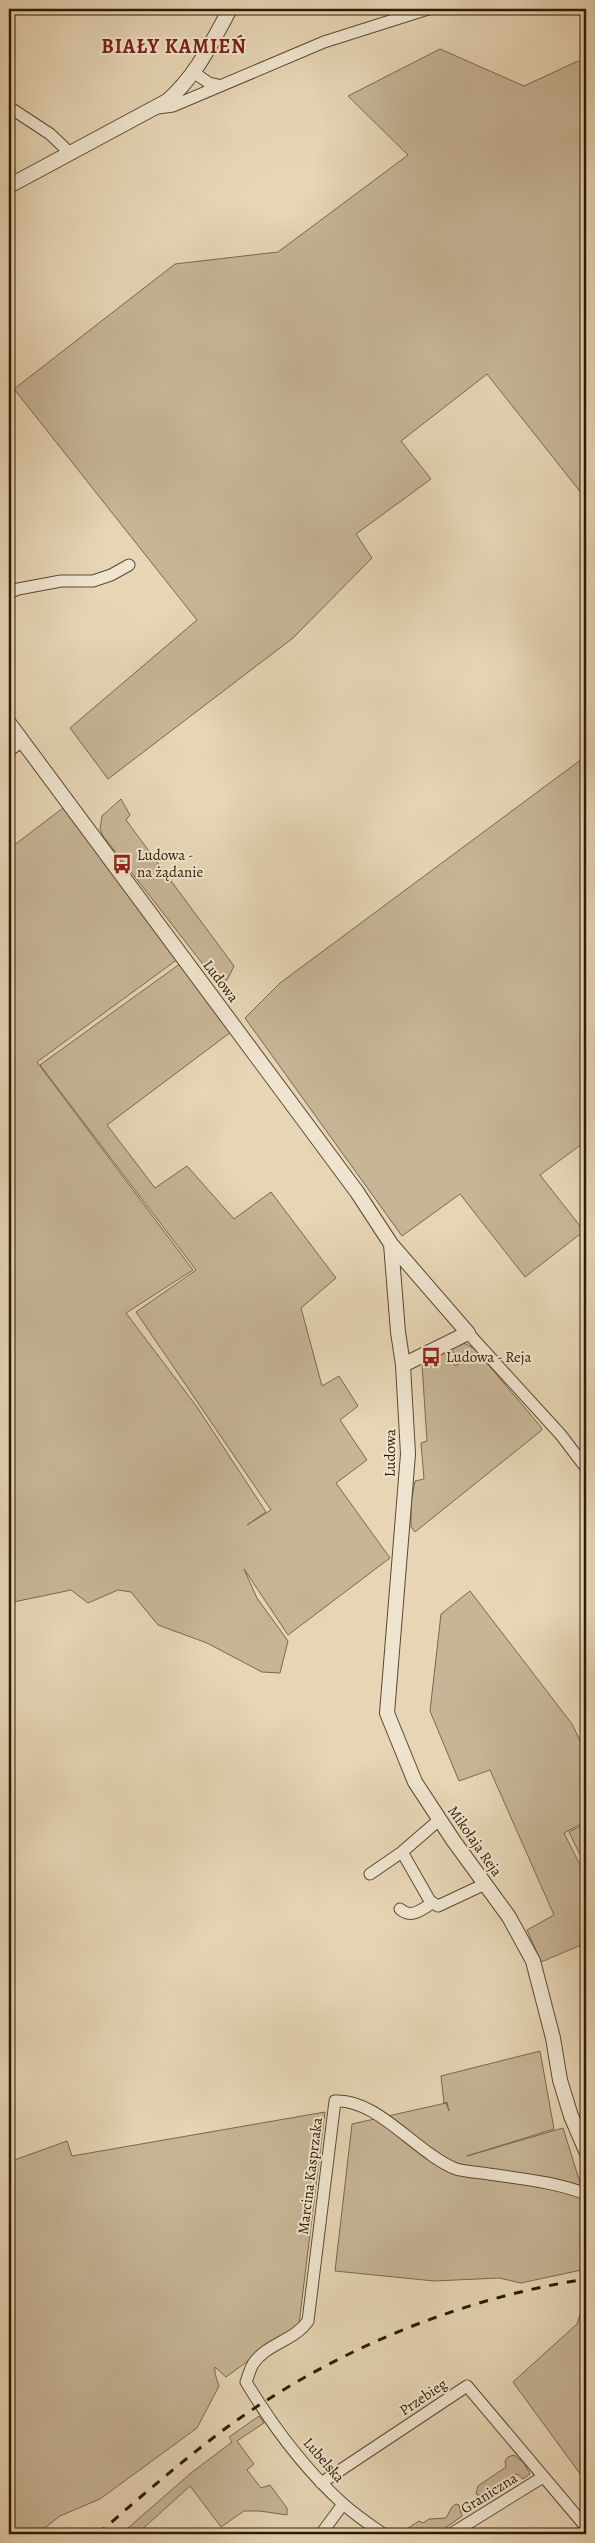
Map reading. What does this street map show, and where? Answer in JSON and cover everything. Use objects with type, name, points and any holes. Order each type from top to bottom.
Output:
[{"type":"street","points":[[9,186],[155,108],[182,88],[230,9]]},
{"type":"street","points":[[155,108],[174,106],[218,85],[324,42],[428,9]]},
{"type":"street","points":[[193,72],[209,83],[218,85]]},
{"type":"street","points":[[193,72],[192,85],[202,94]]},
{"type":"street","points":[[9,107],[50,134],[70,153]]},
{"type":"street","points":[[9,593],[18,589],[61,581],[93,581],[111,575],[129,565]]},
{"type":"street","name":"Ludowa","points":[[9,723],[346,1177],[392,1244],[468,1333],[562,1435],[586,1468]]},
{"type":"street","points":[[9,751],[22,741]]},
{"type":"street","name":"Ludowa","points":[[392,1244],[398,1332],[403,1365],[408,1454],[402,1542]]},
{"type":"street","points":[[403,1365],[468,1333]]},
{"type":"street","name":"Mikołaja Reja","points":[[402,1542],[387,1712],[416,1782],[439,1820],[509,1917],[533,1960],[553,2038],[560,2080],[570,2116],[586,2151]]},
{"type":"street","points":[[370,1874],[402,1852],[439,1820]]},
{"type":"street","points":[[402,1852],[432,1903],[438,1906],[485,1884]]},
{"type":"street","points":[[400,1909],[406,1914],[413,1914],[432,1903]]},
{"type":"street","name":"Marcina Kasprzaka","points":[[260,2405],[246,2382],[253,2364],[262,2354],[300,2332],[308,2321],[335,2101],[349,2100],[370,2109],[418,2146],[456,2169],[567,2186],[586,2194]]},
{"type":"street","name":"Przebieg","points":[[321,2483],[467,2386],[543,2477]]},
{"type":"street","name":"Lubelska","points":[[260,2405],[321,2483],[343,2504],[321,2534]]},
{"type":"street","points":[[543,2477],[586,2526]]},
{"type":"street","name":"Graniczna","points":[[451,2534],[543,2477]]},
{"type":"street","points":[[343,2504],[383,2534]]},
{"type":"shaded area","points":[[440,49],[524,86],[578,61],[586,66],[586,499],[487,374],[401,441],[431,479],[356,534],[372,558],[293,638],[108,779],[70,728],[197,620],[14,389],[175,264],[278,252],[408,155],[348,96]]},
{"type":"shaded area","points":[[586,756],[586,1141],[540,1175],[584,1231],[525,1277],[460,1194],[402,1236],[245,1018],[280,983]]},
{"type":"shaded area","points":[[121,799],[130,815],[126,820],[234,966],[227,980],[221,983],[216,981],[103,836],[100,829],[102,816]]},
{"type":"shaded area","points":[[63,808],[178,959],[37,1062],[193,1270],[126,1313],[197,1407],[266,1512],[247,1525],[271,1510],[136,1312],[196,1270],[40,1065],[181,963],[231,1032],[107,1125],[155,1188],[187,1166],[234,1219],[271,1192],[336,1278],[301,1308],[322,1386],[339,1376],[358,1406],[340,1420],[367,1460],[336,1483],[390,1558],[288,1635],[244,1569],[257,1598],[288,1641],[280,1673],[262,1672],[207,1643],[158,1625],[131,1592],[118,1590],[88,1603],[71,1590],[9,1603],[9,849]]},
{"type":"shaded area","points":[[462,1342],[475,1349],[542,1430],[415,1532],[411,1527],[411,1503],[415,1481],[424,1479],[421,1443],[427,1441],[422,1364],[447,1351],[455,1366],[460,1363],[450,1347]]},
{"type":"shaded area","points":[[470,1591],[572,1724],[586,1753],[586,1821],[564,1833],[586,1877],[586,1943],[541,1962],[527,1930],[554,1915],[490,1770],[459,1781],[430,1711],[441,1614]]},
{"type":"shaded area","points":[[586,1823],[586,1856],[582,1859],[569,1832]]},
{"type":"shaded area","points":[[540,2051],[554,2129],[467,2156],[563,2128],[586,2202],[586,2269],[521,2283],[499,2278],[434,2281],[335,2271],[352,2124],[446,2103],[449,2111],[447,2102],[444,2103],[441,2076]]},
{"type":"shaded area","points":[[325,2112],[299,2324],[226,2377],[215,2367],[219,2386],[197,2428],[100,2499],[60,2516],[37,2534],[9,2534],[9,2162],[67,2141],[72,2156]]},
{"type":"shaded area","points":[[586,2296],[586,2482],[513,2382],[577,2324]]},
{"type":"shaded area","points":[[259,2416],[264,2423],[237,2441],[254,2464],[247,2470],[261,2488],[270,2485],[287,2508],[287,2515],[244,2511],[221,2527],[190,2486],[137,2534],[121,2534],[191,2473],[232,2442],[229,2437]]},
{"type":"shaded area","points":[[514,2455],[524,2463],[530,2474],[523,2479],[517,2474],[481,2496],[476,2494],[478,2486],[506,2467],[505,2461],[508,2457]]},
{"type":"shaded area","points":[[456,2504],[459,2505],[462,2516],[437,2534],[403,2534],[405,2530],[419,2521],[423,2523],[429,2519],[446,2518],[452,2507]]},
{"type":"railway","points":[[98,2534],[161,2479],[226,2428],[267,2400],[352,2352],[397,2332],[490,2300],[586,2279]]},
{"type":"place","name":"Ludowa - na żądanie","points":[[122,864]]},
{"type":"place","name":"Ludowa - Reja","points":[[431,1357]]},
{"type":"district","name":"BIAŁY KAMIEŃ","points":[[174,46]]}]
